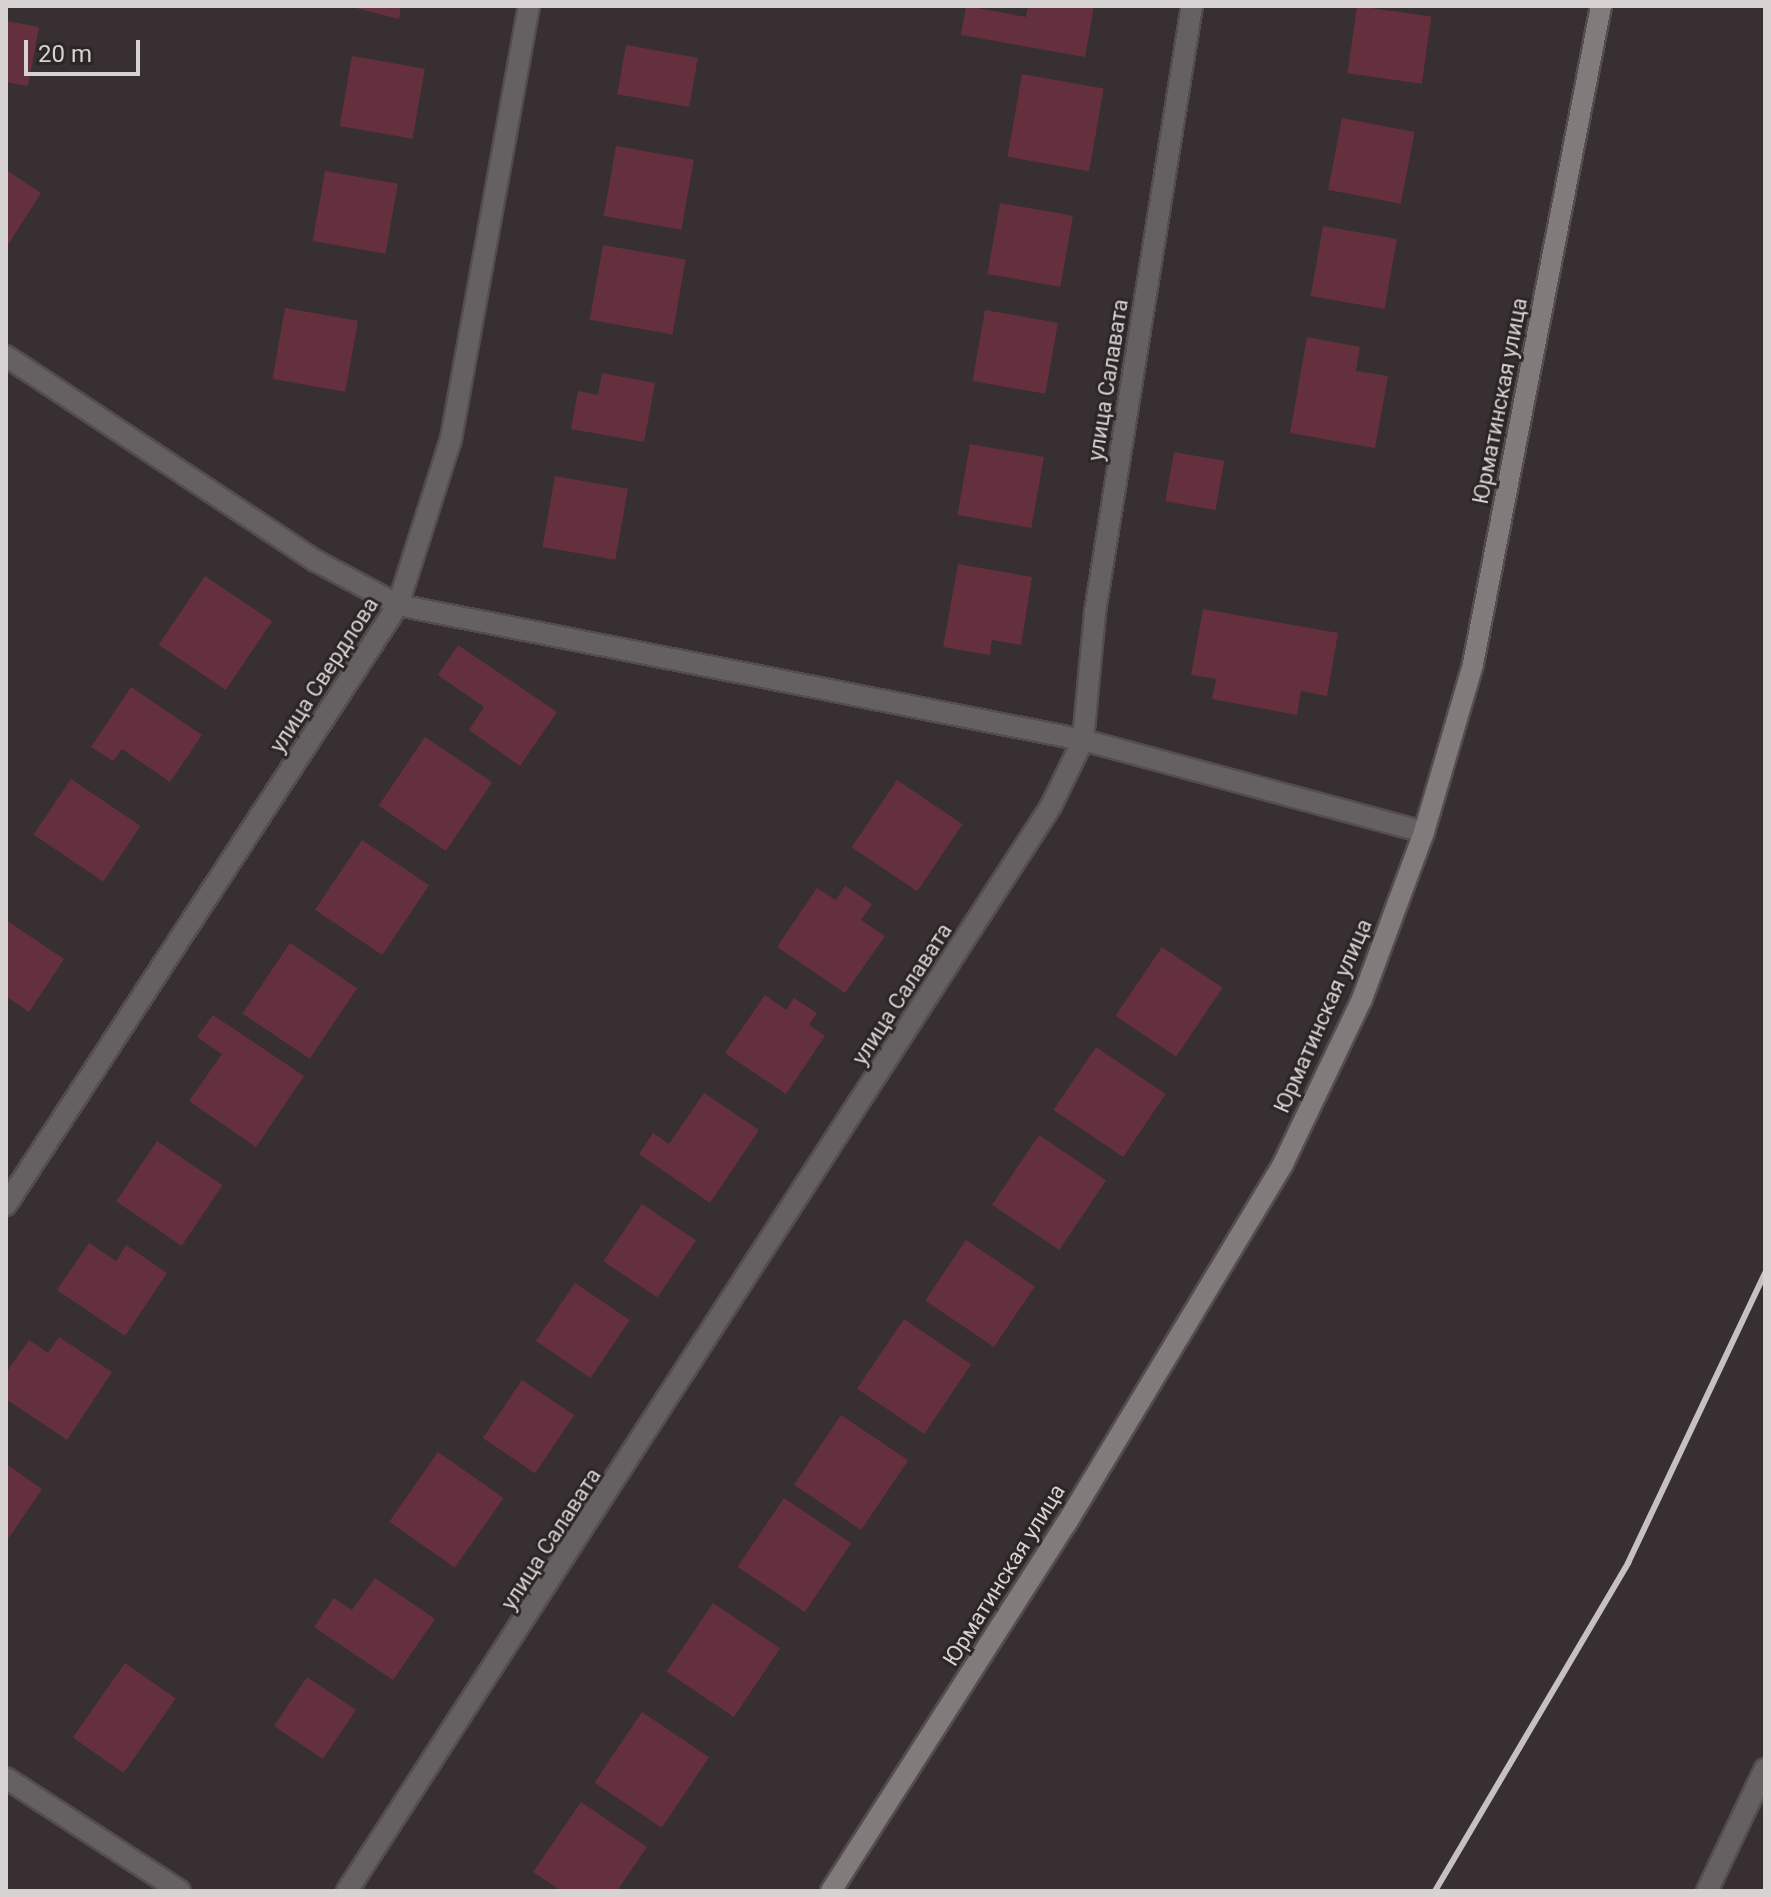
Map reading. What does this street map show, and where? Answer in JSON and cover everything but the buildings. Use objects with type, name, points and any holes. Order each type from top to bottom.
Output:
[{"type":"main road","name":"Юрматинская улица","points":[[831,1891],[1066,1524],[1283,1164],[1362,999],[1424,832],[1473,664],[1601,6]]},
{"type":"street","name":"улица Свердлова","points":[[6,1205],[398,605],[451,439],[529,6]]},
{"type":"street","name":"улица Салавата","points":[[347,1891],[1051,806],[1083,740],[1095,612],[1192,6]]},
{"type":"street","points":[[6,356],[316,561],[398,605],[1083,740],[1424,832]]},
{"type":"street","points":[[1707,1891],[1765,1769]]},
{"type":"street","points":[[6,1778],[180,1891]]},
{"type":"railway","points":[[1435,1891],[1628,1563],[1765,1273]]}]
